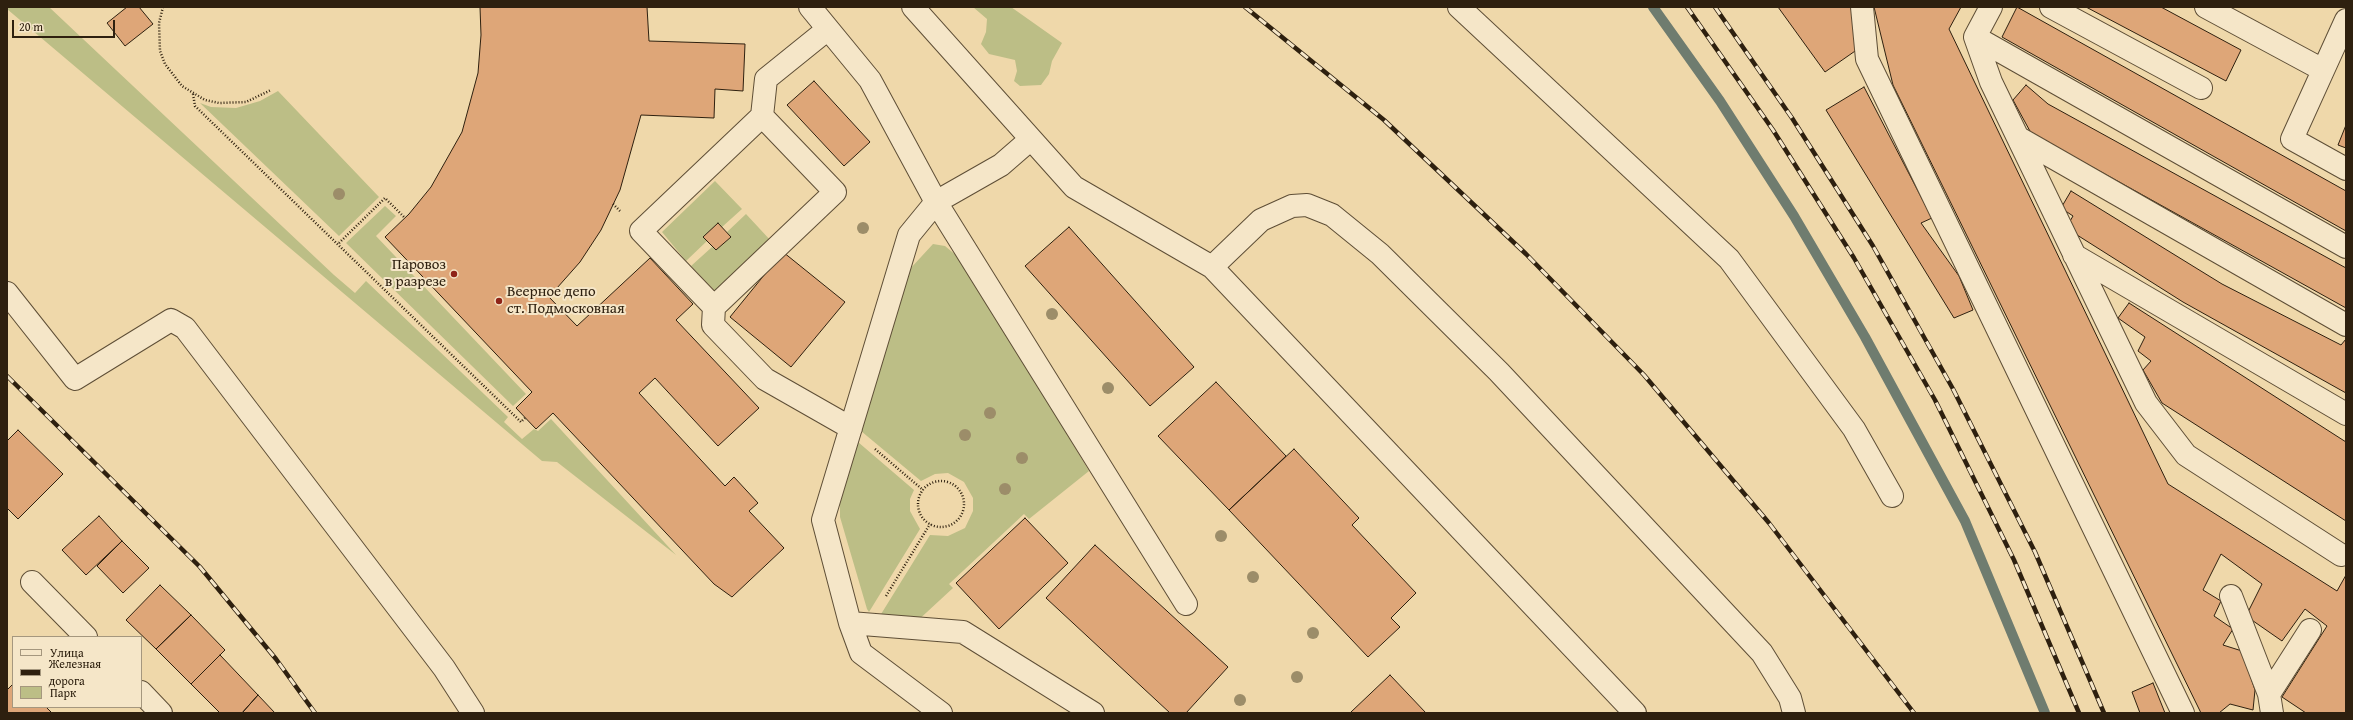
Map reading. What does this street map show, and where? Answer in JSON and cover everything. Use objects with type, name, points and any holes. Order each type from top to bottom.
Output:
[{"type":"lane","points":[[810,7],[870,80],[936,202],[1186,604]]},
{"type":"lane","points":[[913,7],[1074,187],[1212,266],[1635,713]]},
{"type":"lane","points":[[1459,7],[1729,259],[1854,429],[1892,496]]},
{"type":"lane","points":[[1862,7],[1867,59],[2183,713]]},
{"type":"lane","points":[[1991,7],[1975,37],[1991,82],[2146,403],[2186,455],[2340,556]]},
{"type":"lane","points":[[2051,7],[2201,88]]},
{"type":"lane","points":[[2206,7],[2238,15],[2323,70]]},
{"type":"lane","points":[[2346,20],[2292,139],[2346,168]]},
{"type":"lane","points":[[714,307],[641,231],[762,116],[766,79],[828,29]]},
{"type":"lane","points":[[1975,37],[2346,247]]},
{"type":"lane","points":[[762,116],[835,192],[714,307],[713,325],[765,379],[851,428]]},
{"type":"lane","points":[[2019,138],[2346,325]]},
{"type":"lane","points":[[941,713],[861,653],[859,624],[823,520],[909,235],[936,202],[1001,165],[1031,139]]},
{"type":"lane","points":[[1212,266],[1261,220],[1292,206],[1307,205],[1332,215],[1380,254],[1499,372],[1762,653],[1790,698],[1794,713]]},
{"type":"lane","points":[[2074,255],[2346,414]]},
{"type":"lane","points":[[7,293],[75,379],[171,320],[185,328],[444,668],[473,713]]},
{"type":"lane","points":[[32,582],[85,636]]},
{"type":"lane","points":[[2231,596],[2271,703]]},
{"type":"lane","points":[[859,624],[963,632],[1093,713]]},
{"type":"lane","points":[[2271,703],[2310,630]]},
{"type":"lane","points":[[142,693],[161,713]]},
{"type":"path","points":[[164,7],[159,23],[160,51],[172,76],[193,94],[205,100],[233,104],[246,102],[271,90]]},
{"type":"path","points":[[193,94],[195,106],[521,422],[525,418]]},
{"type":"path","points":[[338,243],[385,198],[405,218]]},
{"type":"path","points":[[851,428],[923,490]]},
{"type":"path","points":[[948,482],[959,490],[964,502],[961,515],[952,525],[939,527],[930,524],[923,519],[918,507],[923,490],[934,483],[948,482]]},
{"type":"path","points":[[859,624],[930,524]]},
{"type":"green space","points":[[7,7],[49,7],[334,275],[355,293],[366,281],[508,417],[504,422],[522,439],[534,429],[538,431],[551,419],[676,555],[557,462],[542,461],[7,9]]},
{"type":"green space","points":[[973,7],[1011,7],[1062,43],[1052,61],[1049,74],[1041,85],[1020,86],[1014,81],[1017,71],[1015,60],[989,54],[981,44],[986,32],[987,19]]},
{"type":"green space","points":[[278,91],[379,197],[339,236],[200,103],[211,107],[236,108],[260,101]]},
{"type":"green space","points":[[715,181],[742,209],[722,227],[718,223],[704,237],[707,241],[686,261],[662,232]]},
{"type":"green space","points":[[385,206],[396,216],[376,236],[526,394],[513,406],[346,243]]},
{"type":"green space","points":[[746,214],[772,242],[718,294],[691,266],[712,247],[716,250],[731,237],[727,232]]},
{"type":"green space","points":[[933,244],[945,246],[963,261],[1089,471],[1029,519],[1024,514],[949,584],[953,588],[914,624],[878,619],[930,535],[948,536],[965,528],[973,511],[973,498],[964,482],[948,473],[935,474],[921,481],[861,431],[909,270]]},
{"type":"green space","points":[[858,442],[914,490],[910,499],[910,511],[920,529],[869,612],[840,517],[840,504]]},
{"type":"building","points":[[127,7],[139,7],[153,24],[125,46],[107,23]]},
{"type":"building","name":"Веерное депо ст. Подмосковная","points":[[480,7],[647,7],[649,41],[745,44],[743,91],[715,89],[714,118],[641,115],[620,190],[601,230],[580,262],[549,297],[577,326],[650,258],[693,304],[676,320],[759,408],[718,446],[655,378],[639,393],[725,486],[734,477],[758,503],[749,511],[784,548],[732,597],[714,584],[553,413],[536,429],[516,408],[532,392],[385,237],[409,214],[431,187],[462,132],[478,73],[481,35]]},
{"type":"building","points":[[1778,7],[1853,7],[1858,49],[1825,72]]},
{"type":"building","points":[[1874,7],[1961,7],[1949,29],[2168,484],[2337,591],[2346,575],[2346,713],[2306,713],[2282,697],[2327,626],[2305,609],[2282,641],[2246,616],[2262,584],[2221,554],[2203,590],[2221,601],[2214,616],[2233,629],[2223,645],[2242,651],[2255,690],[2253,710],[2230,704],[2219,713],[2201,713],[1893,85]]},
{"type":"building","points":[[2017,7],[2346,191],[2346,231],[2002,37]]},
{"type":"building","points":[[2086,7],[2161,7],[2241,50],[2226,81]]},
{"type":"building","points":[[814,81],[870,142],[844,166],[787,105]]},
{"type":"building","points":[[2026,85],[2048,104],[2346,268],[2346,308],[2031,133],[2013,100]]},
{"type":"building","points":[[1864,87],[1932,218],[1921,223],[1959,276],[1973,310],[1954,318],[1826,110]]},
{"type":"building","points":[[2346,125],[2346,148],[2338,145]]},
{"type":"building","points":[[2071,191],[2222,284],[2341,345],[2346,339],[2346,393],[2183,302],[2066,228],[2073,216],[2061,208]]},
{"type":"building","points":[[718,223],[731,237],[716,250],[703,237]]},
{"type":"building","points":[[1069,227],[1194,367],[1150,406],[1025,266]]},
{"type":"building","points":[[783,252],[845,302],[791,367],[730,317]]},
{"type":"building","points":[[2129,303],[2346,442],[2346,521],[2162,403],[2143,370],[2151,361],[2138,351],[2145,337],[2118,318]]},
{"type":"building","points":[[1216,382],[1286,456],[1229,510],[1158,436]]},
{"type":"building","points":[[18,430],[63,474],[18,519],[7,508],[7,441]]},
{"type":"building","points":[[1294,449],[1359,518],[1352,525],[1416,593],[1391,618],[1400,627],[1368,657],[1229,510]]},
{"type":"building","points":[[99,516],[122,541],[86,575],[62,550]]},
{"type":"building","points":[[1025,518],[1068,563],[999,629],[956,583]]},
{"type":"building","points":[[122,541],[149,568],[123,593],[97,566]]},
{"type":"building","points":[[1095,545],[1228,667],[1186,713],[1170,713],[1046,598]]},
{"type":"building","points":[[160,585],[191,615],[156,649],[126,620]]},
{"type":"building","points":[[191,615],[225,650],[191,684],[156,649]]},
{"type":"building","points":[[220,655],[258,695],[242,713],[220,713],[191,684]]},
{"type":"building","points":[[1390,675],[1426,713],[1351,712]]},
{"type":"building","points":[[2153,683],[2165,713],[2140,713],[2132,692]]},
{"type":"building","points":[[12,685],[12,708],[47,708],[52,713],[7,713],[7,690]]},
{"type":"building","points":[[258,695],[275,713],[242,713]]},
{"type":"waterway","points":[[1653,7],[1720,101],[1794,216],[1865,337],[1965,521],[2045,713]]},
{"type":"railway","points":[[1245,7],[1384,120],[1526,254],[1644,375],[1769,523],[1914,713]]},
{"type":"railway","points":[[1687,7],[1773,130],[1854,258],[1935,400],[2014,560],[2079,713]]},
{"type":"railway","points":[[1715,7],[1792,118],[1873,246],[1953,389],[2035,552],[2104,713]]},
{"type":"railway","points":[[7,376],[200,567],[276,659],[315,713]]},
{"type":"place","name":"Паровоз в разрезе","points":[[454,274]]},
{"type":"place","name":"Веерное депо ст. Подмосковная","points":[[499,301]]}]
